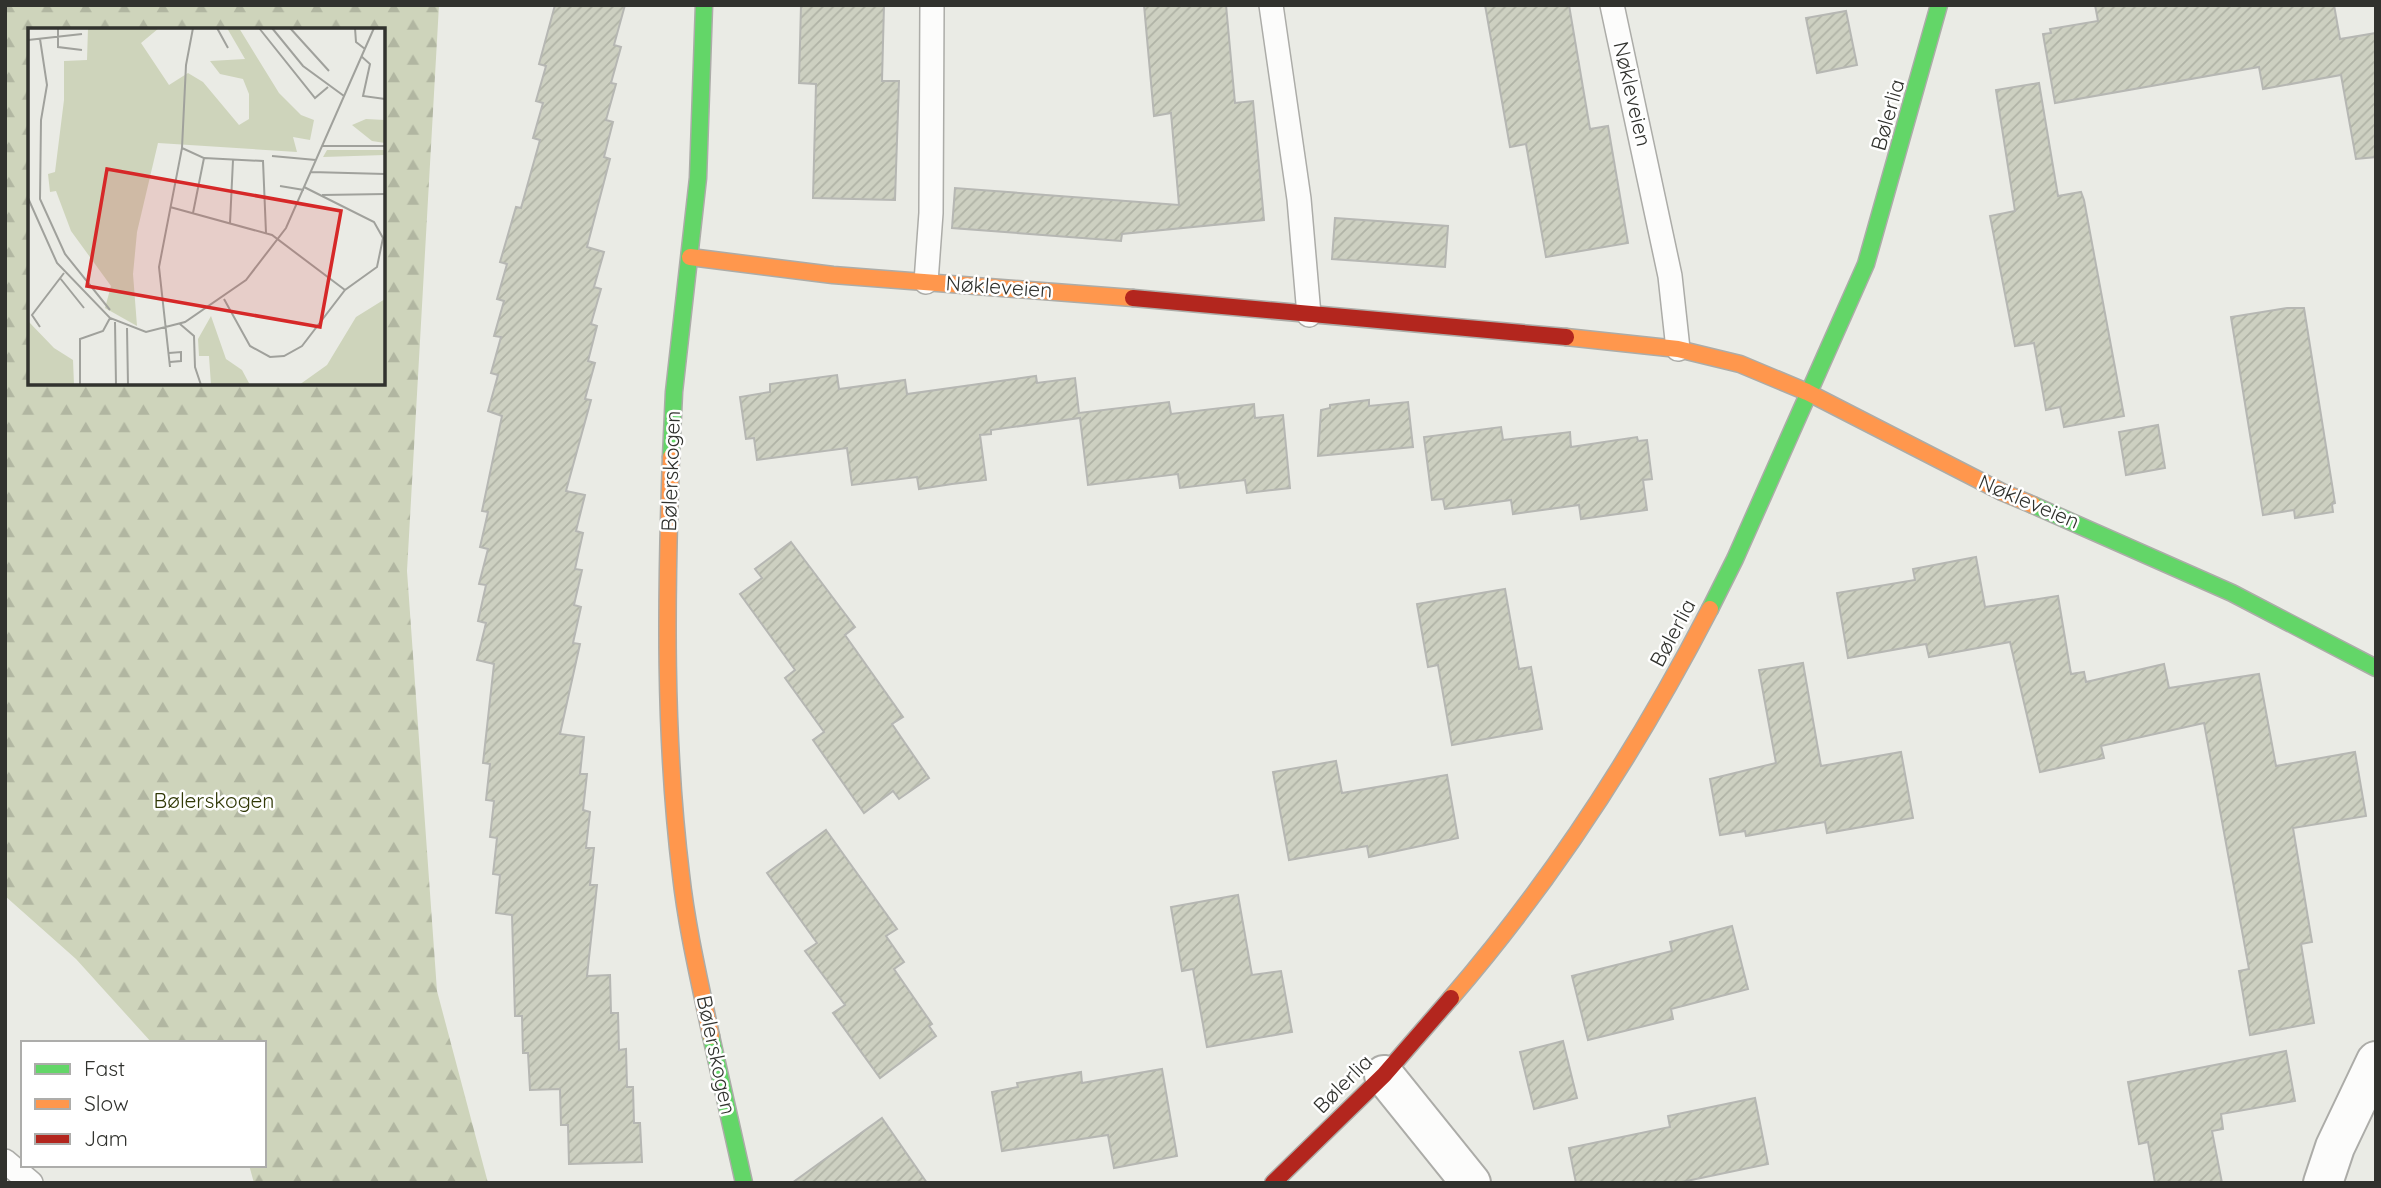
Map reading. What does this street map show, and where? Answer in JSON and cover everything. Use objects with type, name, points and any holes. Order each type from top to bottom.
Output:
[{"type":"street","name":"Bølerskogen","points":[[705,5],[698,178],[674,392],[669,496],[666,589],[670,762],[681,877],[703,998],[744,1183]]},
{"type":"street","name":"Bølerlia","points":[[1273,1183],[1384,1075],[1479,964],[1564,852],[1677,672],[1735,559],[1866,264],[1939,5]]},
{"type":"street","name":"Nøkleveien","points":[[690,257],[833,275],[1128,297],[1624,342],[1678,349],[1740,364],[1807,392],[2002,492],[2086,526],[2232,593],[2376,667]]},
{"type":"street","points":[[2323,1183],[2335,1147],[2376,1061]]},
{"type":"street","points":[[1384,1075],[1471,1183]]},
{"type":"lane","points":[[926,282],[931,213],[932,5]]},
{"type":"lane","points":[[1271,5],[1299,199],[1308,315]]},
{"type":"lane","name":"Nøkleveien","points":[[1612,5],[1670,276],[1678,349]]},
{"type":"lane","points":[[5,1161],[31,1183]]},
{"type":"green space","name":"Bølerskogen","points":[[5,5],[439,5],[407,571],[437,991],[488,1183],[254,1183],[250,1167],[266,1167],[266,1041],[150,1041],[76,959],[5,896]]},
{"type":"building","points":[[555,5],[625,5],[614,45],[621,47],[611,83],[616,84],[606,120],[613,122],[604,157],[610,159],[587,247],[604,252],[594,287],[601,289],[591,324],[597,326],[588,361],[595,363],[585,399],[591,400],[566,491],[585,495],[576,531],[583,533],[575,569],[582,570],[574,605],[581,607],[573,643],[580,644],[560,734],[584,737],[580,774],[587,774],[583,810],[590,812],[586,848],[594,848],[590,885],[597,885],[587,976],[610,975],[611,1013],[618,1013],[619,1050],[626,1049],[627,1087],[633,1087],[634,1123],[640,1123],[642,1162],[569,1164],[568,1125],[561,1125],[560,1089],[530,1090],[528,1053],[523,1053],[522,1016],[515,1016],[512,915],[496,913],[500,875],[493,874],[497,838],[490,837],[494,801],[486,800],[490,764],[483,763],[494,664],[477,660],[486,623],[478,621],[486,585],[479,584],[488,549],[480,547],[488,512],[482,511],[502,416],[488,411],[498,375],[491,373],[501,337],[494,336],[504,301],[497,299],[507,264],[500,262],[516,207],[521,208],[540,140],[533,138],[543,103],[536,101],[546,66],[539,64]]},
{"type":"building","points":[[801,5],[884,5],[882,81],[899,81],[895,200],[813,198],[816,84],[799,83]]},
{"type":"building","points":[[1144,5],[1226,5],[1235,103],[1253,101],[1264,220],[1122,234],[1121,241],[952,228],[955,188],[1179,205],[1171,113],[1154,116]]},
{"type":"building","points":[[1485,5],[1569,5],[1590,129],[1608,126],[1628,243],[1546,257],[1526,144],[1510,147]]},
{"type":"building","points":[[2095,5],[2334,5],[2340,39],[2376,33],[2376,157],[2356,159],[2341,75],[2263,89],[2259,67],[2055,103],[2043,34],[2051,33],[2050,29],[2098,21]]},
{"type":"building","points":[[1846,11],[1857,65],[1817,73],[1806,18]]},
{"type":"building","points":[[2039,83],[2058,196],[2081,192],[2084,200],[2124,416],[2064,427],[2060,407],[2046,410],[2034,343],[2015,346],[1990,216],[2015,211],[1996,90]]},
{"type":"building","points":[[1335,218],[1448,226],[1445,267],[1332,259]]},
{"type":"building","points":[[2304,308],[2335,503],[2332,504],[2333,512],[2295,518],[2294,510],[2263,515],[2231,317]]},
{"type":"building","points":[[837,375],[839,389],[905,380],[907,394],[1036,376],[1037,383],[1075,378],[1079,413],[1169,402],[1171,414],[1254,404],[1255,418],[1283,415],[1290,488],[1247,493],[1245,480],[1180,488],[1178,474],[1088,485],[1080,418],[991,430],[991,434],[980,435],[986,480],[919,489],[917,477],[852,485],[847,448],[757,460],[754,438],[746,439],[740,397],[770,392],[770,384]]},
{"type":"building","points":[[1369,400],[1369,406],[1408,402],[1413,447],[1318,456],[1321,410],[1330,408],[1330,405]]},
{"type":"building","points":[[2158,425],[2165,468],[2126,475],[2119,432]]},
{"type":"building","points":[[1501,427],[1503,440],[1570,432],[1571,447],[1637,437],[1638,441],[1647,440],[1652,479],[1643,480],[1647,510],[1581,519],[1579,505],[1513,514],[1511,500],[1445,509],[1443,499],[1432,500],[1424,437]]},
{"type":"building","points":[[791,542],[855,627],[845,635],[903,717],[892,724],[929,778],[899,799],[893,791],[864,813],[813,740],[824,732],[785,678],[795,670],[740,594],[762,578],[755,569]]},
{"type":"building","points":[[1976,557],[1985,607],[2058,596],[2071,674],[2084,672],[2086,682],[2164,664],[2169,688],[2259,674],[2276,766],[2355,752],[2366,816],[2293,828],[2312,942],[2301,944],[2314,1023],[2250,1035],[2239,971],[2249,969],[2204,723],[2101,746],[2104,758],[2040,772],[2010,642],[1929,657],[1926,644],[1848,658],[1837,593],[1915,580],[1913,569]]},
{"type":"building","points":[[1505,589],[1519,669],[1531,667],[1542,729],[1452,745],[1438,665],[1428,667],[1417,604]]},
{"type":"building","points":[[1803,663],[1821,766],[1901,752],[1913,818],[1827,833],[1825,822],[1746,836],[1745,831],[1720,835],[1710,779],[1776,763],[1759,670]]},
{"type":"building","points":[[1336,761],[1342,793],[1447,775],[1458,838],[1369,857],[1367,846],[1289,860],[1273,772]]},
{"type":"building","points":[[826,830],[897,929],[886,936],[904,962],[894,969],[932,1024],[929,1026],[936,1036],[880,1078],[833,1013],[845,1005],[805,951],[817,943],[767,873]]},
{"type":"building","points":[[1238,895],[1252,975],[1281,971],[1292,1032],[1207,1047],[1193,969],[1182,971],[1171,907]]},
{"type":"building","points":[[1732,926],[1748,989],[1671,1009],[1673,1019],[1588,1040],[1572,976],[1672,951],[1670,942]]},
{"type":"building","points":[[1563,1041],[1577,1098],[1534,1109],[1520,1052]]},
{"type":"building","points":[[2286,1051],[2295,1101],[2221,1114],[2223,1129],[2212,1131],[2222,1183],[2155,1183],[2148,1142],[2139,1144],[2128,1082]]},
{"type":"building","points":[[1162,1069],[1177,1156],[1114,1168],[1108,1135],[1002,1151],[992,1092],[1018,1087],[1017,1083],[1081,1072],[1082,1083]]},
{"type":"building","points":[[1755,1098],[1768,1164],[1677,1183],[1576,1183],[1569,1148],[1670,1127],[1668,1116]]},
{"type":"building","points":[[882,1118],[927,1183],[792,1183]]},
{"type":"traffic: fast","points":[[671,457],[674,392],[698,178],[704,5]]},
{"type":"traffic: fast","points":[[1710,609],[1735,559],[1866,264],[1939,5]]},
{"type":"traffic: fast","points":[[2033,505],[2232,593],[2376,668]]},
{"type":"traffic: fast","points":[[711,1036],[744,1183]]},
{"type":"traffic: slow","points":[[690,257],[833,275],[1133,298]]},
{"type":"traffic: slow","points":[[1566,337],[1678,349],[1740,364],[1807,392],[2002,492],[2033,505]]},
{"type":"traffic: slow","points":[[671,457],[667,614],[675,823],[694,956],[711,1036]]},
{"type":"traffic: slow","points":[[1451,998],[1524,907],[1592,811],[1654,711],[1710,609]]},
{"type":"traffic: jam","points":[[1133,298],[1566,337]]},
{"type":"traffic: jam","points":[[1273,1183],[1384,1075],[1451,998]]}]
